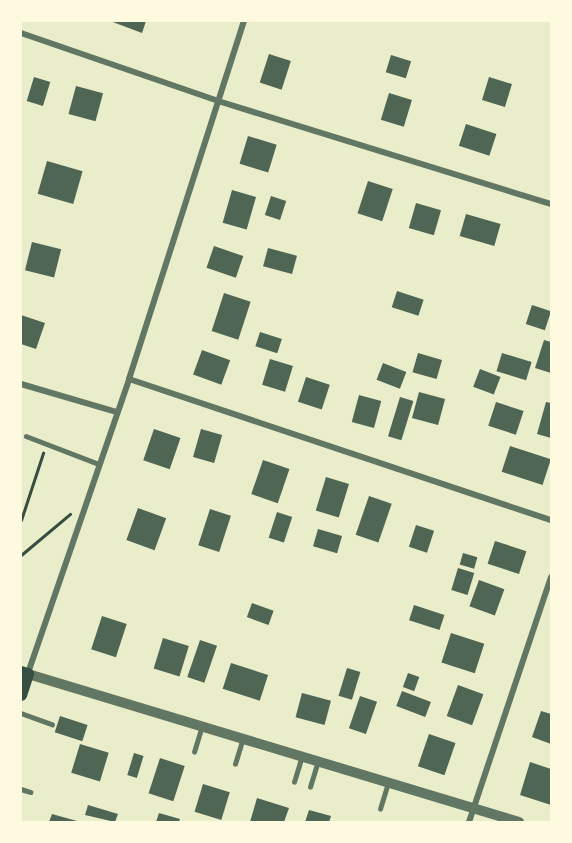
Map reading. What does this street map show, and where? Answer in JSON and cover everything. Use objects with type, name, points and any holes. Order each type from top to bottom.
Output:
[{"type":"main road","points":[[21,696],[24,673]]},
{"type":"street","points":[[244,21],[129,379],[24,673],[474,806],[519,822]]},
{"type":"street","points":[[21,33],[218,101],[551,204]]},
{"type":"street","points":[[129,379],[551,520]]},
{"type":"street","points":[[21,384],[117,412]]},
{"type":"street","points":[[469,822],[551,577]]},
{"type":"lane","points":[[26,436],[99,464]]},
{"type":"lane","points":[[21,712],[52,724]]},
{"type":"lane","points":[[194,752],[202,726]]},
{"type":"lane","points":[[235,764],[243,738]]},
{"type":"lane","points":[[294,782],[302,755]]},
{"type":"lane","points":[[310,787],[318,760]]},
{"type":"lane","points":[[380,809],[388,781]]},
{"type":"lane","points":[[21,789],[31,792]]},
{"type":"path","points":[[21,520],[46,444]]},
{"type":"path","points":[[21,555],[87,499]]},
{"type":"building","points":[[110,21],[146,21],[142,33]]},
{"type":"building","points":[[269,54],[291,61],[282,90],[260,83]]},
{"type":"building","points":[[391,55],[411,61],[406,78],[386,72]]},
{"type":"building","points":[[34,77],[50,82],[43,106],[27,101]]},
{"type":"building","points":[[489,77],[512,84],[505,107],[482,100]]},
{"type":"building","points":[[76,86],[103,93],[96,121],[68,114]]},
{"type":"building","points":[[389,93],[412,100],[404,127],[381,120]]},
{"type":"building","points":[[466,124],[496,134],[489,156],[459,146]]},
{"type":"building","points":[[248,136],[277,145],[268,173],[240,164]]},
{"type":"building","points":[[47,161],[83,171],[73,204],[38,194]]},
{"type":"building","points":[[368,181],[393,189],[382,221],[357,213]]},
{"type":"building","points":[[232,190],[256,197],[247,230],[223,223]]},
{"type":"building","points":[[271,196],[286,201],[280,220],[265,215]]},
{"type":"building","points":[[416,203],[441,210],[434,235],[409,228]]},
{"type":"building","points":[[466,214],[501,224],[494,246],[460,236]]},
{"type":"building","points":[[32,242],[61,249],[54,277],[25,270]]},
{"type":"building","points":[[214,246],[243,256],[236,278],[207,268]]},
{"type":"building","points":[[268,248],[297,256],[292,274],[263,266]]},
{"type":"building","points":[[397,291],[424,300],[418,316],[392,307]]},
{"type":"building","points":[[224,293],[251,302],[238,340],[212,331]]},
{"type":"building","points":[[532,305],[551,311],[545,330],[526,324]]},
{"type":"building","points":[[21,315],[45,323],[36,349],[21,344]]},
{"type":"building","points":[[260,332],[282,339],[277,353],[255,346]]},
{"type":"building","points":[[544,340],[551,342],[551,373],[535,368]]},
{"type":"building","points":[[202,350],[230,360],[221,385],[193,374]]},
{"type":"building","points":[[418,353],[442,360],[437,379],[412,372]]},
{"type":"building","points":[[502,353],[532,362],[526,380],[496,371]]},
{"type":"building","points":[[270,359],[293,366],[285,392],[262,385]]},
{"type":"building","points":[[383,363],[406,372],[400,389],[377,380]]},
{"type":"building","points":[[480,369],[501,377],[494,395],[473,387]]},
{"type":"building","points":[[306,377],[330,385],[322,409],[298,402]]},
{"type":"building","points":[[419,392],[445,399],[438,425],[412,418]]},
{"type":"building","points":[[359,395],[381,401],[374,428],[352,422]]},
{"type":"building","points":[[400,397],[413,401],[401,440],[388,436]]},
{"type":"building","points":[[496,402],[524,411],[516,435],[488,426]]},
{"type":"building","points":[[546,402],[551,403],[551,438],[537,434]]},
{"type":"building","points":[[154,429],[180,438],[170,469],[143,460]]},
{"type":"building","points":[[201,429],[222,435],[214,463],[193,457]]},
{"type":"building","points":[[510,446],[551,459],[543,485],[502,472]]},
{"type":"building","points":[[263,460],[289,469],[278,503],[251,494]]},
{"type":"building","points":[[326,477],[349,484],[339,517],[316,510]]},
{"type":"building","points":[[369,496],[392,504],[378,543],[356,535]]},
{"type":"building","points":[[138,508],[166,518],[155,550],[126,540]]},
{"type":"building","points":[[210,509],[231,516],[219,552],[198,545]]},
{"type":"building","points":[[277,512],[292,517],[284,543],[269,538]]},
{"type":"building","points":[[416,525],[434,531],[427,553],[409,547]]},
{"type":"building","points":[[318,529],[342,536],[337,553],[313,546]]},
{"type":"building","points":[[495,541],[526,551],[519,574],[488,564]]},
{"type":"building","points":[[463,553],[477,557],[474,569],[460,565]]},
{"type":"building","points":[[458,568],[474,573],[468,595],[451,590]]},
{"type":"building","points":[[479,580],[504,589],[495,616],[469,606]]},
{"type":"building","points":[[252,603],[274,611],[268,625],[247,617]]},
{"type":"building","points":[[414,605],[444,615],[439,630],[409,620]]},
{"type":"building","points":[[102,616],[127,624],[116,657],[91,649]]},
{"type":"building","points":[[451,633],[484,644],[475,673],[441,662]]},
{"type":"building","points":[[163,638],[189,646],[179,676],[154,669]]},
{"type":"building","points":[[200,640],[217,646],[204,683],[187,677]]},
{"type":"building","points":[[231,663],[268,675],[260,701],[223,689]]},
{"type":"building","points":[[347,668],[360,672],[352,700],[339,696]]},
{"type":"building","points":[[408,673],[419,677],[414,691],[403,687]]},
{"type":"building","points":[[458,685],[483,694],[472,725],[447,716]]},
{"type":"building","points":[[402,691],[431,702],[425,717],[396,706]]},
{"type":"building","points":[[302,693],[331,701],[325,725],[296,717]]},
{"type":"building","points":[[360,696],[377,702],[366,734],[349,728]]},
{"type":"building","points":[[541,711],[551,714],[551,744],[532,737]]},
{"type":"building","points":[[60,716],[88,725],[82,741],[55,732]]},
{"type":"building","points":[[429,734],[455,743],[444,775],[418,766]]},
{"type":"building","points":[[80,744],[109,753],[100,781],[71,773]]},
{"type":"building","points":[[134,753],[144,756],[137,778],[127,775]]},
{"type":"building","points":[[160,758],[185,766],[173,801],[149,793]]},
{"type":"building","points":[[530,762],[551,769],[551,805],[520,795]]},
{"type":"building","points":[[203,784],[230,792],[221,820],[195,812]]},
{"type":"building","points":[[257,798],[289,808],[284,822],[250,822]]},
{"type":"building","points":[[88,805],[118,814],[115,822],[85,815]]},
{"type":"building","points":[[309,810],[331,816],[329,822],[305,822]]},
{"type":"building","points":[[159,813],[180,819],[179,822],[156,822]]},
{"type":"building","points":[[52,814],[77,821],[77,822],[49,822]]}]
